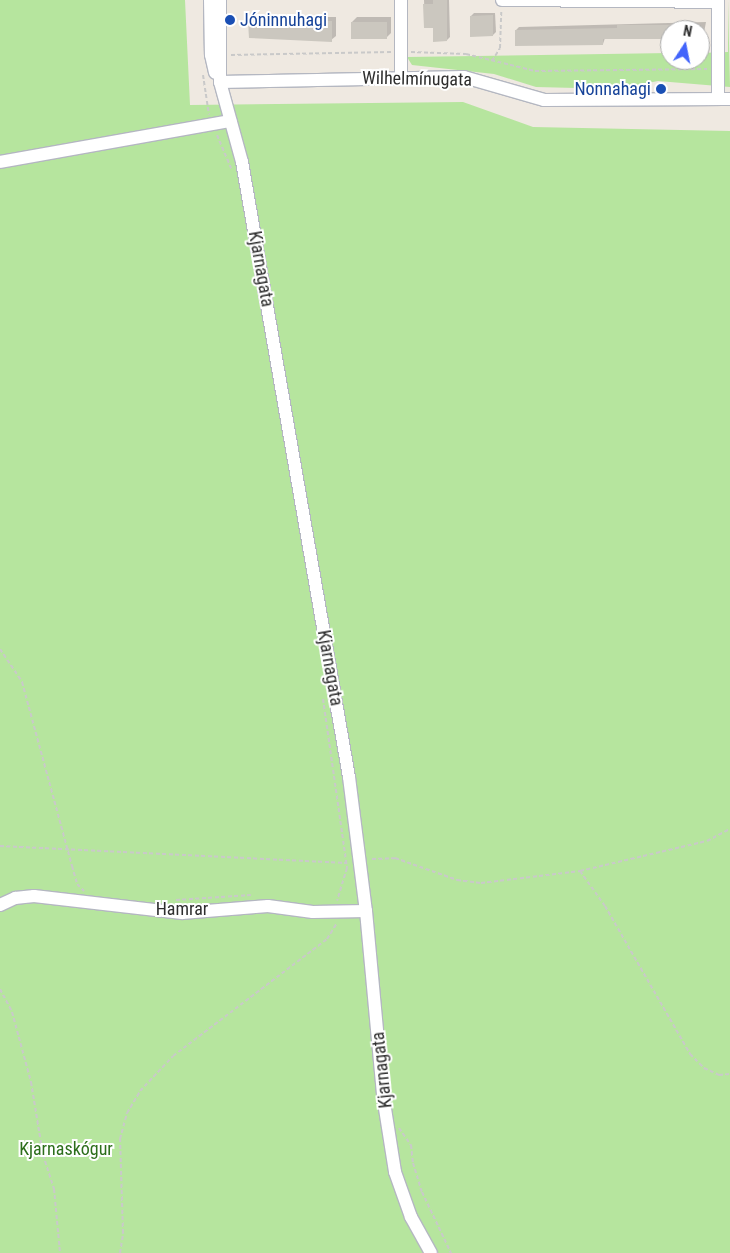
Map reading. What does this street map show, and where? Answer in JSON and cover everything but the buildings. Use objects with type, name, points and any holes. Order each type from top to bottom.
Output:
[{"type":"street","name":"Kjarnagata","points":[[210,0],[211,55],[242,162],[349,777],[395,1172],[411,1217],[431,1253]]},
{"type":"street","name":"Kjarnagata","points":[[220,0],[220,82]]},
{"type":"street","points":[[401,0],[402,77]]},
{"type":"street","points":[[502,1],[718,1],[718,69],[724,99]]},
{"type":"street","name":"Wilhelmínugata","points":[[220,82],[402,77],[476,79],[544,100],[724,99]]},
{"type":"street","points":[[0,162],[230,121]]},
{"type":"street","name":"Hamrar","points":[[0,905],[15,898],[34,896],[182,913],[268,906],[366,911]]},
{"type":"path","points":[[492,61],[500,48],[502,1]]},
{"type":"path","points":[[220,55],[401,52],[466,54],[535,71],[718,69]]},
{"type":"path","points":[[203,74],[212,123],[232,172]]},
{"type":"path","points":[[0,649],[22,682],[78,884],[88,892]]},
{"type":"path","points":[[120,1253],[123,1233],[120,1139],[132,1104],[148,1080],[173,1056],[333,933],[335,909],[346,880],[346,864],[322,694]]},
{"type":"path","points":[[0,846],[346,864],[395,858],[457,880],[481,883],[580,871],[706,841],[730,829]]},
{"type":"path","points":[[580,871],[605,906],[690,1054],[704,1068],[719,1075],[730,1074]]},
{"type":"path","points":[[173,900],[256,895]]},
{"type":"path","points":[[0,989],[12,1012],[27,1065],[43,1154],[54,1189],[60,1253]]},
{"type":"path","points":[[388,1121],[404,1131],[411,1145],[413,1163],[422,1192],[451,1253]]},
{"type":"green space","name":"Kjarnaskógur","points":[[0,0],[185,0],[190,105],[463,102],[533,127],[730,131],[730,1253],[0,1253]]},
{"type":"green space","points":[[728,0],[730,87],[658,81],[617,89],[536,87],[494,74],[412,65],[407,57],[660,53],[660,70],[710,70],[710,53],[728,52]]},
{"type":"place","name":"Jóninnuhagi","points":[[230,20]]},
{"type":"place","name":"Nonnahagi","points":[[661,89]]}]
